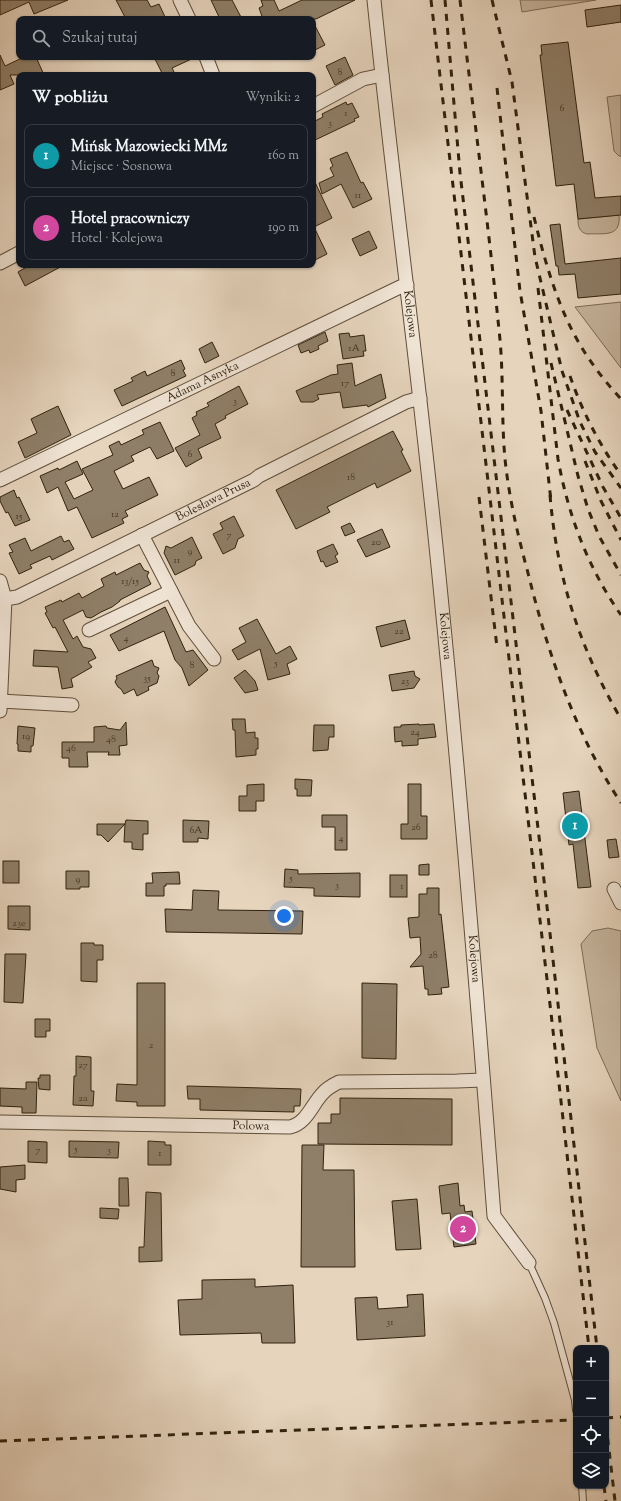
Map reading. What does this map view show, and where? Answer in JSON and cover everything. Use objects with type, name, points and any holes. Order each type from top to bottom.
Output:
[{"type":"street","points":[[180,0],[188,16]]},
{"type":"street","name":"Kolejowa","points":[[374,0],[440,585],[465,847],[494,1216],[529,1263]]},
{"type":"street","points":[[207,60],[212,72]]},
{"type":"street","points":[[316,104],[363,80],[382,75]]},
{"type":"street","points":[[0,262],[16,254]]},
{"type":"street","name":"Adama Asnyka","points":[[0,480],[400,287],[407,285]]},
{"type":"street","name":"Bolesława Prusa","points":[[5,599],[17,597],[406,402],[420,398]]},
{"type":"street","points":[[142,535],[189,626],[214,659]]},
{"type":"street","points":[[0,581],[5,599],[0,704],[72,705]]},
{"type":"street","points":[[89,630],[171,591]]},
{"type":"street","points":[[614,889],[621,903]]},
{"type":"street","name":"Polowa","points":[[0,1122],[290,1127],[300,1123],[322,1093],[339,1082],[483,1080]]},
{"type":"lane","points":[[529,1263],[545,1298],[554,1323],[573,1393]]},
{"type":"lane","points":[[582,1489],[583,1501]]},
{"type":"shaded area","points":[[520,0],[596,0],[522,12]]},
{"type":"shaded area","points":[[621,95],[621,156],[619,156],[614,151],[607,97]]},
{"type":"shaded area","points":[[619,215],[617,228],[610,233],[587,234],[582,232],[579,226],[578,219]]},
{"type":"shaded area","points":[[621,302],[621,368],[575,307]]},
{"type":"shaded area","points":[[608,928],[621,931],[621,1101],[597,1048],[581,944],[592,931]]},
{"type":"building","points":[[0,0],[68,0],[34,14],[29,2],[0,15]]},
{"type":"building","points":[[116,0],[147,0],[151,7],[159,4],[165,16],[124,16]]},
{"type":"building","points":[[211,0],[232,0],[240,16],[219,16]]},
{"type":"building","points":[[261,0],[274,0],[279,11],[302,0],[355,0],[316,19],[316,16],[262,16],[259,8],[263,6]]},
{"type":"building","points":[[621,5],[621,22],[587,27],[585,10]]},
{"type":"building","points":[[316,28],[325,45],[316,50]]},
{"type":"building","points":[[568,42],[584,163],[590,162],[595,198],[621,196],[621,215],[578,219],[574,184],[556,186],[540,55],[542,55],[541,45]]},
{"type":"building","points":[[0,55],[5,66],[18,60],[37,60],[43,72],[16,72],[16,75],[10,75],[14,84],[0,90]]},
{"type":"building","points":[[345,57],[353,75],[335,85],[326,66]]},
{"type":"building","points":[[156,60],[189,60],[172,68],[174,72],[162,72]]},
{"type":"building","points":[[346,102],[347,105],[352,103],[359,117],[354,119],[355,121],[316,140],[316,120],[323,117],[322,114]]},
{"type":"building","points":[[347,152],[361,183],[363,182],[372,199],[353,208],[341,184],[322,194],[319,183],[334,176],[330,168],[333,166],[330,159]]},
{"type":"building","points":[[316,184],[332,218],[316,226]]},
{"type":"building","points":[[560,224],[565,264],[621,258],[621,294],[578,298],[575,274],[559,275],[558,266],[556,266],[550,225]]},
{"type":"building","points":[[316,231],[327,254],[316,260]]},
{"type":"building","points":[[369,231],[377,248],[360,256],[352,239]]},
{"type":"building","points":[[25,268],[58,268],[25,286],[18,272]]},
{"type":"building","points":[[325,332],[328,341],[318,346],[319,349],[310,353],[309,350],[301,353],[298,345]]},
{"type":"building","points":[[349,333],[350,337],[364,335],[366,351],[363,351],[364,356],[343,359],[339,334]]},
{"type":"building","points":[[212,342],[219,356],[205,363],[199,349]]},
{"type":"building","points":[[181,360],[186,376],[122,406],[114,390],[133,381],[131,378],[145,371],[147,376]]},
{"type":"building","points":[[352,363],[355,386],[381,374],[386,398],[368,407],[367,405],[343,408],[340,392],[317,395],[319,399],[313,402],[301,402],[296,391],[331,375],[338,374],[337,365]]},
{"type":"building","points":[[239,386],[248,404],[225,416],[226,418],[215,424],[221,438],[198,449],[202,458],[186,467],[175,448],[200,435],[192,418],[197,415],[196,412],[209,406],[207,403]]},
{"type":"building","points":[[58,406],[71,435],[25,458],[18,442],[37,433],[31,419]]},
{"type":"building","points":[[160,422],[174,451],[157,459],[150,447],[131,456],[134,461],[114,471],[123,489],[149,477],[158,495],[125,511],[128,516],[122,519],[124,523],[92,538],[77,507],[68,511],[58,487],[47,493],[40,476],[58,468],[59,470],[77,461],[83,474],[65,482],[74,499],[93,490],[82,469],[113,455],[109,446],[119,441],[121,445],[144,434],[142,430]]},
{"type":"building","points":[[393,431],[403,450],[401,451],[411,471],[377,488],[375,483],[327,507],[330,512],[296,529],[276,490]]},
{"type":"building","points":[[14,490],[30,520],[15,526],[8,512],[6,513],[0,501],[0,497]]},
{"type":"building","points":[[234,516],[244,536],[238,539],[235,548],[223,554],[213,534],[223,529],[220,523]]},
{"type":"building","points":[[350,523],[355,532],[345,536],[341,527]]},
{"type":"building","points":[[382,529],[390,547],[366,557],[357,540]]},
{"type":"building","points":[[61,536],[64,542],[69,540],[74,549],[52,560],[50,556],[30,565],[32,568],[19,574],[9,553],[13,552],[9,545],[25,538],[31,551]]},
{"type":"building","points":[[192,537],[202,558],[196,561],[195,565],[175,575],[164,553],[166,546],[171,548]]},
{"type":"building","points":[[333,544],[338,554],[335,556],[338,562],[326,567],[323,561],[321,562],[317,551]]},
{"type":"building","points":[[140,563],[144,570],[149,572],[147,576],[151,584],[120,600],[112,607],[91,618],[86,617],[83,610],[63,620],[73,639],[77,636],[83,647],[91,649],[96,658],[88,662],[92,667],[71,679],[73,687],[62,689],[58,667],[33,666],[34,650],[68,652],[55,627],[53,628],[45,613],[47,612],[45,607],[61,600],[62,602],[79,593],[82,598],[104,586],[101,579],[115,572],[116,575]]},
{"type":"building","points":[[165,607],[186,652],[193,650],[208,670],[189,686],[182,668],[175,660],[164,631],[119,651],[110,635]]},
{"type":"building","points":[[257,619],[276,654],[290,646],[297,659],[287,664],[290,674],[268,680],[260,649],[238,660],[232,650],[246,642],[239,628]]},
{"type":"building","points":[[405,620],[410,639],[381,647],[376,627]]},
{"type":"building","points":[[152,660],[154,666],[159,668],[157,673],[159,676],[157,683],[148,687],[149,690],[137,696],[134,689],[124,694],[115,682],[117,678],[116,676]]},
{"type":"building","points":[[245,670],[255,681],[258,690],[245,693],[234,678]]},
{"type":"building","points":[[414,671],[415,676],[420,679],[414,688],[392,691],[389,675]]},
{"type":"building","points":[[232,719],[245,719],[246,733],[255,732],[255,738],[258,738],[258,749],[256,749],[256,755],[236,757],[235,730],[233,730]]},
{"type":"building","points":[[126,722],[127,745],[119,746],[120,755],[108,755],[109,752],[87,752],[88,767],[69,767],[69,758],[62,758],[62,742],[94,742],[94,727],[106,726],[107,728],[120,730]]},
{"type":"building","points":[[434,724],[436,737],[418,739],[418,745],[402,746],[402,741],[395,742],[394,727]]},
{"type":"building","points":[[314,725],[334,725],[334,737],[329,737],[328,750],[313,751]]},
{"type":"building","points":[[18,726],[35,728],[31,752],[18,751]]},
{"type":"building","points":[[295,779],[312,780],[311,796],[297,796]]},
{"type":"building","points":[[264,784],[264,801],[256,801],[256,811],[239,811],[239,796],[247,796],[247,785]]},
{"type":"building","points":[[408,784],[421,784],[421,816],[427,816],[427,839],[401,839],[401,824],[408,824]]},
{"type":"building","points":[[579,791],[591,887],[578,888],[573,844],[569,845],[563,793]]},
{"type":"building","points":[[322,815],[347,815],[347,850],[335,850],[335,827],[322,827]]},
{"type":"building","points":[[126,820],[148,821],[148,834],[143,834],[143,850],[132,849],[132,842],[124,842]]},
{"type":"building","points":[[183,820],[209,821],[208,839],[198,838],[198,842],[183,842]]},
{"type":"building","points":[[97,824],[125,824],[108,842],[101,835],[97,835]]},
{"type":"building","points":[[616,839],[619,857],[609,858],[607,840]]},
{"type":"building","points":[[3,861],[19,861],[19,883],[3,883]]},
{"type":"building","points":[[429,864],[429,875],[419,875],[419,865]]},
{"type":"building","points":[[285,869],[298,870],[298,874],[360,873],[360,897],[314,896],[314,888],[284,887]]},
{"type":"building","points":[[66,871],[89,871],[89,887],[80,887],[80,889],[66,889]]},
{"type":"building","points":[[179,872],[180,884],[166,884],[166,886],[164,886],[164,896],[146,896],[146,883],[153,883],[152,873]]},
{"type":"building","points":[[390,875],[407,875],[407,897],[390,897]]},
{"type":"building","points":[[427,888],[439,888],[439,915],[441,914],[449,987],[441,988],[442,994],[428,995],[428,989],[425,989],[423,966],[410,967],[421,954],[420,937],[410,938],[408,918],[419,917],[419,894],[427,894]]},
{"type":"building","points":[[193,890],[219,891],[218,910],[303,911],[302,934],[166,932],[165,909],[192,910]]},
{"type":"building","points":[[8,906],[30,906],[30,930],[8,929]]},
{"type":"building","points":[[81,943],[103,945],[103,960],[97,960],[97,982],[81,981]]},
{"type":"building","points":[[5,954],[26,954],[23,1003],[4,1002]]},
{"type":"building","points":[[137,983],[165,983],[165,1106],[137,1106],[137,1102],[116,1101],[117,1084],[137,1085]]},
{"type":"building","points":[[362,983],[397,984],[396,1059],[362,1058]]},
{"type":"building","points":[[35,1019],[50,1019],[50,1031],[46,1031],[46,1037],[35,1037]]},
{"type":"building","points":[[76,1056],[91,1057],[91,1091],[94,1091],[93,1106],[73,1105],[74,1076],[76,1076]]},
{"type":"building","points":[[40,1075],[50,1075],[50,1090],[39,1089],[38,1078],[40,1078]]},
{"type":"building","points":[[26,1082],[37,1082],[36,1113],[22,1113],[22,1107],[0,1106],[0,1088],[26,1089]]},
{"type":"building","points":[[187,1086],[301,1089],[300,1106],[294,1106],[294,1112],[200,1110],[200,1099],[188,1099]]},
{"type":"building","points":[[340,1098],[452,1099],[452,1145],[318,1144],[318,1123],[331,1123],[331,1114],[340,1114]]},
{"type":"building","points":[[28,1141],[47,1142],[47,1163],[28,1162]]},
{"type":"building","points":[[69,1141],[119,1142],[118,1158],[69,1157]]},
{"type":"building","points":[[148,1141],[165,1142],[165,1145],[171,1145],[171,1165],[148,1165]]},
{"type":"building","points":[[302,1145],[324,1145],[323,1170],[354,1170],[355,1267],[301,1267]]},
{"type":"building","points":[[25,1165],[25,1179],[16,1180],[16,1192],[0,1189],[0,1167]]},
{"type":"building","points":[[119,1178],[128,1178],[129,1206],[119,1206]]},
{"type":"building","points":[[458,1183],[460,1206],[464,1205],[465,1212],[472,1211],[476,1244],[454,1247],[450,1213],[442,1214],[439,1186]]},
{"type":"building","points":[[146,1192],[161,1193],[162,1261],[139,1262],[139,1247],[144,1247]]},
{"type":"building","points":[[417,1199],[421,1249],[396,1250],[392,1201]]},
{"type":"building","points":[[100,1208],[119,1209],[118,1219],[100,1218]]},
{"type":"building","points":[[255,1279],[255,1287],[293,1285],[295,1343],[262,1343],[261,1333],[180,1335],[178,1300],[202,1299],[202,1280]]},
{"type":"building","points":[[423,1294],[425,1336],[357,1340],[355,1298],[377,1297],[378,1309],[408,1307],[407,1295]]},
{"type":"railway","points":[[431,0],[551,1013],[589,1345]]},
{"type":"railway","points":[[445,0],[460,173],[540,845],[597,1345]]},
{"type":"railway","points":[[460,0],[501,346],[505,459],[514,517],[544,633],[554,663],[590,749],[621,803]]},
{"type":"railway","points":[[492,0],[512,82],[535,257],[562,371],[580,422],[595,452],[621,488]]},
{"type":"railway","points":[[497,88],[520,291],[541,411],[551,501]]},
{"type":"railway","points":[[534,217],[553,285],[573,333],[605,381],[621,399]]},
{"type":"railway","points":[[538,288],[558,459],[567,500],[589,560],[609,597],[621,615]]},
{"type":"railway","points":[[551,363],[578,476],[588,509],[599,536],[621,575]]},
{"type":"railway","points":[[570,376],[592,427],[605,451],[621,475]]},
{"type":"railway","points":[[567,410],[603,487],[621,518]]},
{"type":"railway","points":[[585,461],[601,501],[621,540]]},
{"type":"railway","points":[[550,495],[558,555],[572,611],[593,665],[621,719]]},
{"type":"railway","points":[[479,497],[497,647]]},
{"type":"railway","points":[[609,1418],[621,1417]]},
{"type":"railway","points":[[0,1441],[573,1420]]},
{"type":"railway","points":[[609,1450],[615,1501]]},
{"type":"railway","points":[[604,1489],[606,1501]]},
{"type":"place","name":"Mińsk Mazowiecki MMz","points":[[575,826]]},
{"type":"place","name":"Hotel pracowniczy","points":[[463,1229]]}]
